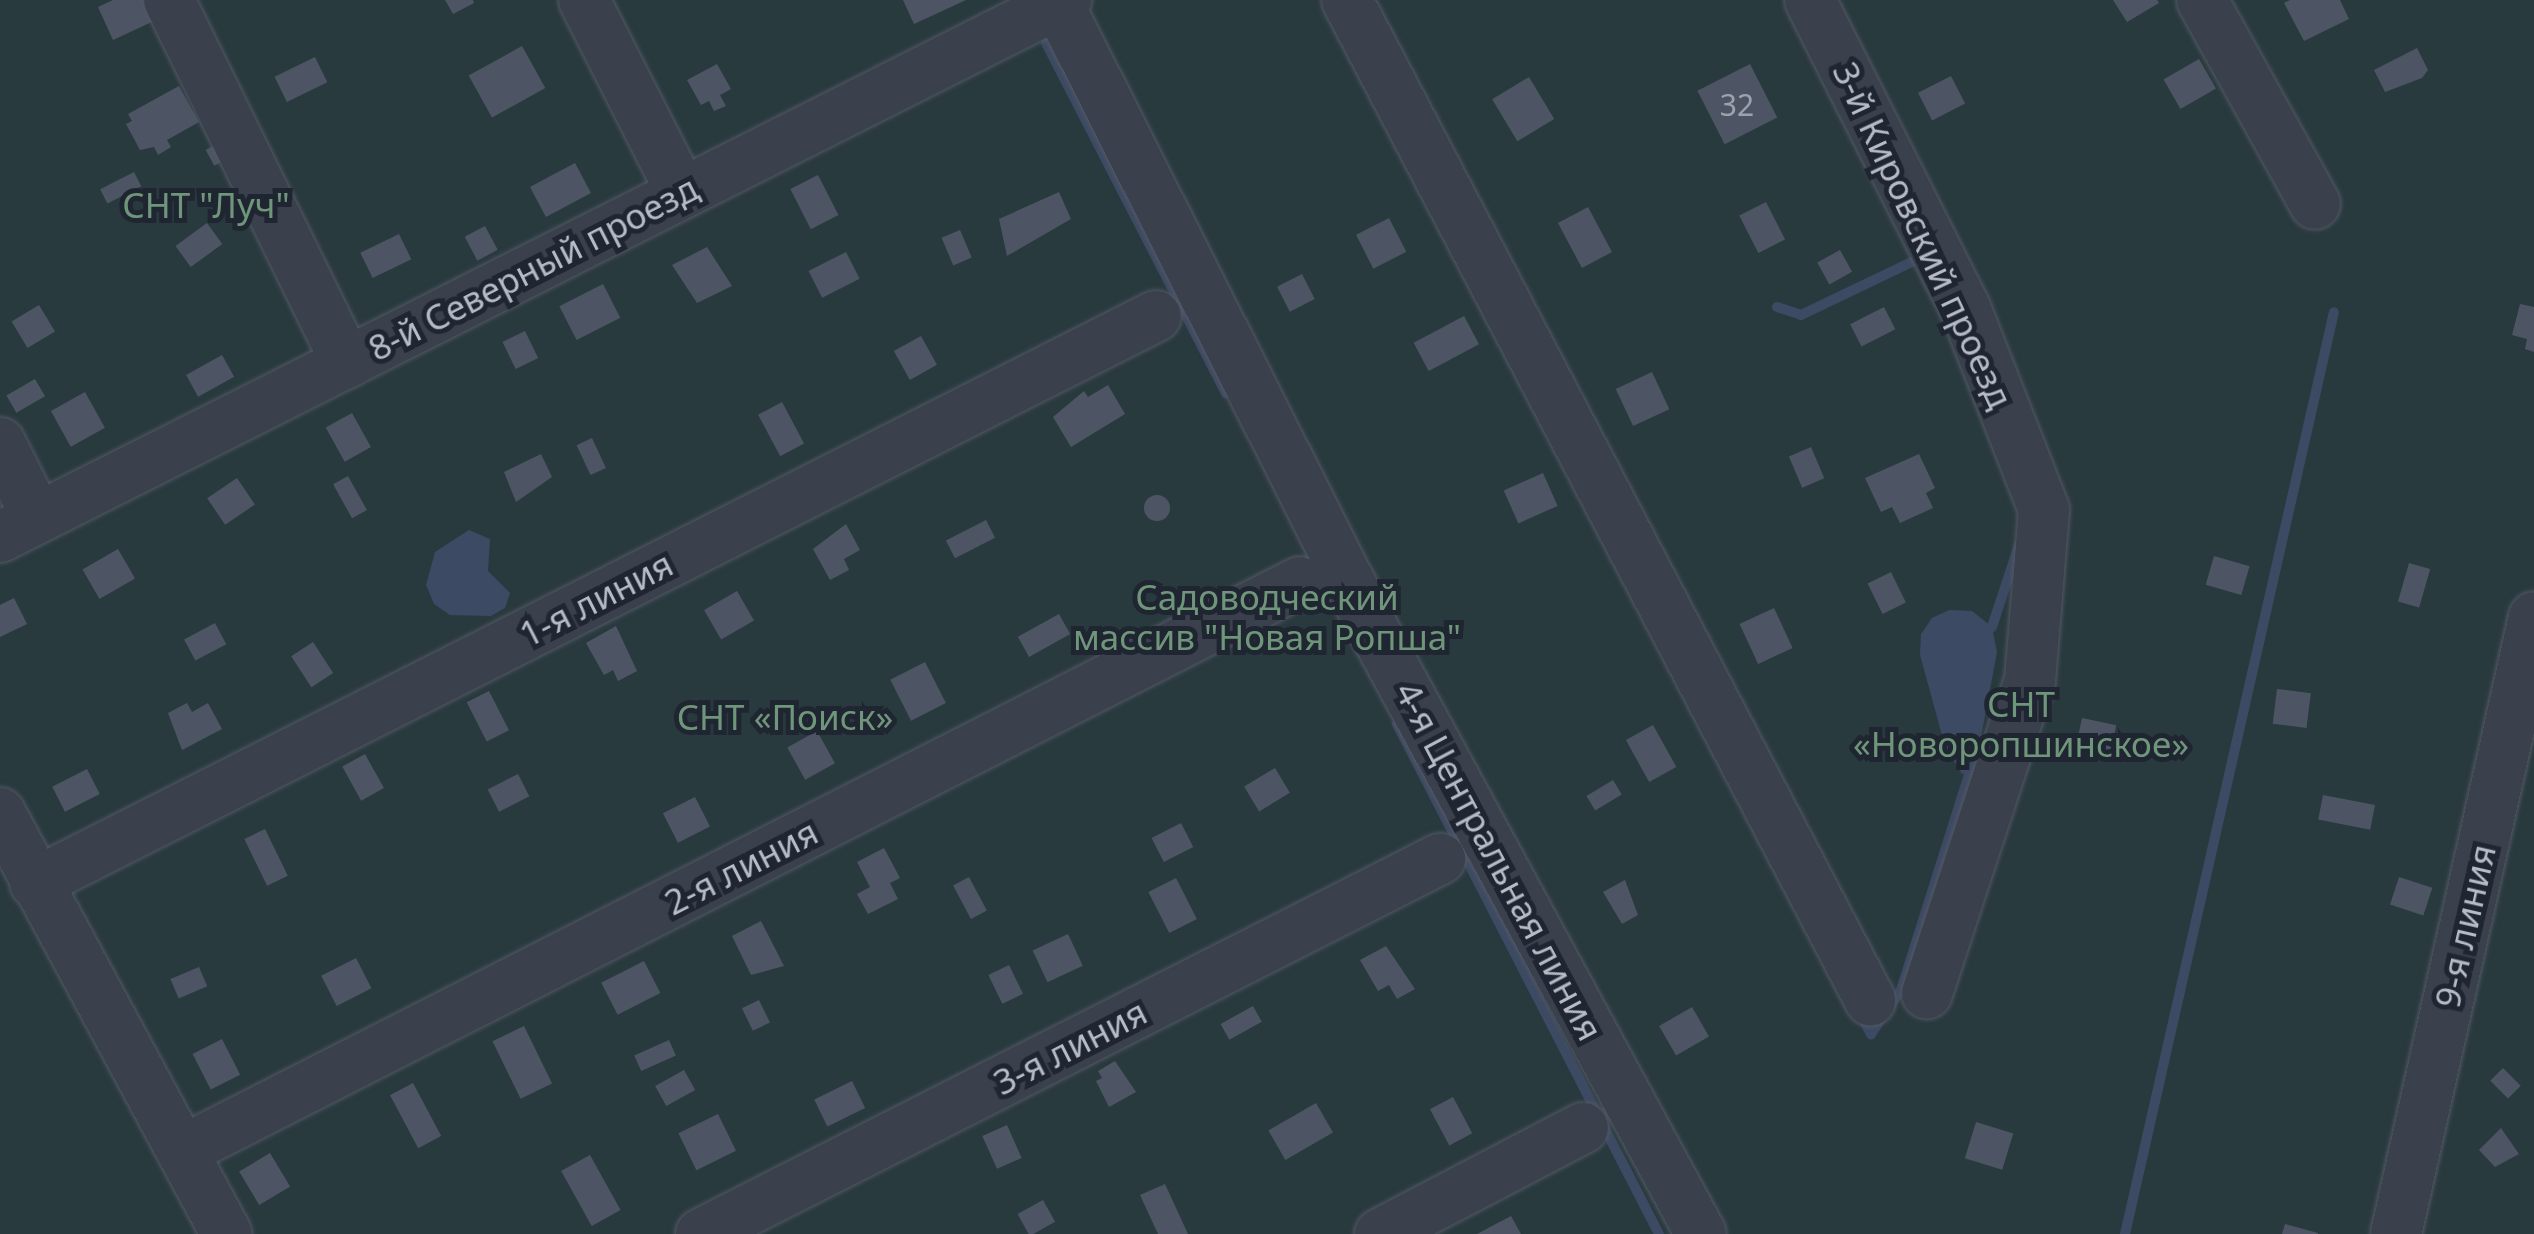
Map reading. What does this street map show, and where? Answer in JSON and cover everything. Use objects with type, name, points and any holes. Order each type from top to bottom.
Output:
[{"type":"street","points":[[168,0],[348,363]]},
{"type":"street","points":[[584,0],[681,190]]},
{"type":"street","points":[[1347,0],[1870,1000]]},
{"type":"street","name":"3-й Кировский проезд","points":[[1810,0],[1965,308],[2044,510],[2030,680],[1928,993]]},
{"type":"street","points":[[2202,0],[2316,204]]},
{"type":"street","name":"8-й Северный проезд","points":[[19,527],[348,363],[1042,6]]},
{"type":"street","name":"4-я Центральная линия","points":[[1042,6],[1701,1234]]},
{"type":"street","name":"1-я линия","points":[[36,883],[1156,316]]},
{"type":"street","points":[[0,443],[19,527]]},
{"type":"street","name":"2-я линия","points":[[182,1151],[1300,582]]},
{"type":"street","name":"9-я линия","points":[[2396,1234],[2534,617]]},
{"type":"street","points":[[0,813],[227,1234]]},
{"type":"street","name":"3-я линия","points":[[701,1234],[1440,860]]},
{"type":"street","points":[[1380,1234],[1583,1128]]},
{"type":"green space","name":"Садоводческий массив \"Новая Ропша\"","points":[[0,0],[2534,0],[2534,1234],[0,1234]]},
{"type":"water","points":[[469,530],[490,539],[488,571],[510,593],[505,608],[491,616],[450,615],[434,604],[426,585],[435,552]]},
{"type":"water","points":[[1949,610],[1972,611],[1992,627],[1997,652],[1975,769],[1962,774],[1945,746],[1920,655],[1921,634],[1932,618]]},
{"type":"building","points":[[113,0],[146,0],[156,20],[113,40],[98,7]]},
{"type":"building","points":[[445,0],[473,0],[474,3],[453,14]]},
{"type":"building","points":[[903,0],[966,0],[914,24]]},
{"type":"building","points":[[2113,0],[2157,0],[2159,3],[2127,22]]},
{"type":"building","points":[[2340,0],[2349,19],[2304,41],[2284,3]]},
{"type":"building","points":[[522,46],[545,88],[492,118],[469,76]]},
{"type":"building","points":[[2417,48],[2428,70],[2422,78],[2385,92],[2374,70]]},
{"type":"building","points":[[315,57],[327,82],[287,102],[275,77]]},
{"type":"building","points":[[2199,59],[2216,88],[2180,109],[2163,80]]},
{"type":"building","points":[[717,64],[731,89],[720,95],[726,106],[714,111],[709,101],[701,105],[687,80]]},
{"type":"building","points":[[1750,64],[1777,117],[1725,144],[1697,91]]},
{"type":"building","points":[[1951,76],[1965,104],[1932,120],[1918,93]]},
{"type":"building","points":[[1529,77],[1554,119],[1517,141],[1492,99]]},
{"type":"building","points":[[179,86],[199,122],[167,140],[171,147],[158,155],[154,147],[140,150],[126,124],[132,121],[128,114]]},
{"type":"building","points":[[231,136],[240,152],[214,166],[206,150]]},
{"type":"building","points":[[575,163],[591,193],[546,217],[530,187]]},
{"type":"building","points":[[134,172],[141,186],[107,204],[100,189]]},
{"type":"building","points":[[818,175],[838,215],[811,229],[790,189]]},
{"type":"building","points":[[1059,192],[1071,219],[1007,256],[999,219]]},
{"type":"building","points":[[1766,202],[1785,239],[1758,253],[1739,216]]},
{"type":"building","points":[[1588,207],[1612,252],[1582,268],[1558,223]]},
{"type":"building","points":[[1389,218],[1406,252],[1373,269],[1356,235]]},
{"type":"building","points":[[207,223],[222,244],[191,267],[175,246]]},
{"type":"building","points":[[485,226],[498,250],[477,261],[465,237]]},
{"type":"building","points":[[960,230],[972,258],[953,265],[942,238]]},
{"type":"building","points":[[399,234],[411,259],[373,278],[360,253]]},
{"type":"building","points":[[707,247],[732,286],[697,303],[672,265]]},
{"type":"building","points":[[1840,250],[1852,272],[1829,284],[1817,263]]},
{"type":"building","points":[[846,252],[860,279],[822,298],[809,271]]},
{"type":"building","points":[[1302,274],[1315,299],[1290,312],[1277,287]]},
{"type":"building","points":[[603,284],[620,318],[577,340],[559,306]]},
{"type":"building","points":[[2520,304],[2534,307],[2534,352],[2525,349],[2527,339],[2512,335]]},
{"type":"building","points":[[39,305],[55,332],[28,348],[12,321]]},
{"type":"building","points":[[1884,307],[1895,329],[1861,347],[1850,324]]},
{"type":"building","points":[[1464,316],[1479,344],[1429,371],[1414,343]]},
{"type":"building","points":[[525,331],[538,358],[516,369],[503,342]]},
{"type":"building","points":[[921,336],[937,365],[910,380],[894,351]]},
{"type":"building","points":[[222,355],[234,377],[198,397],[186,375]]},
{"type":"building","points":[[1652,372],[1669,409],[1633,426],[1616,389]]},
{"type":"building","points":[[35,379],[45,396],[16,413],[6,396]]},
{"type":"building","points":[[1108,385],[1125,414],[1071,447],[1053,417],[1084,391],[1088,397]]},
{"type":"building","points":[[85,392],[105,428],[71,447],[51,411]]},
{"type":"building","points":[[782,402],[804,443],[780,456],[758,415]]},
{"type":"building","points":[[352,413],[371,447],[345,462],[326,428]]},
{"type":"building","points":[[592,438],[606,468],[591,475],[577,445]]},
{"type":"building","points":[[1811,447],[1824,478],[1802,488],[1789,456]]},
{"type":"building","points":[[541,454],[552,477],[516,502],[504,472]]},
{"type":"building","points":[[1919,454],[1935,488],[1926,493],[1933,508],[1900,523],[1892,507],[1881,512],[1865,478]]},
{"type":"building","points":[[1543,473],[1558,506],[1518,523],[1504,490]]},
{"type":"building","points":[[348,476],[367,510],[352,518],[333,484]]},
{"type":"building","points":[[237,478],[255,505],[225,525],[207,498]]},
{"type":"building","points":[[1157,495],[1166,499],[1170,508],[1166,517],[1157,521],[1148,517],[1144,508],[1148,499]]},
{"type":"building","points":[[986,520],[995,538],[955,558],[946,540]]},
{"type":"building","points":[[846,524],[860,550],[844,559],[849,570],[830,580],[813,549]]},
{"type":"building","points":[[118,549],[135,578],[99,599],[82,570]]},
{"type":"building","points":[[2214,556],[2250,566],[2241,595],[2206,585]]},
{"type":"building","points":[[2409,563],[2430,569],[2419,608],[2398,601]]},
{"type":"building","points":[[1891,572],[1906,603],[1883,614],[1868,583]]},
{"type":"building","points":[[737,591],[754,620],[721,639],[704,610]]},
{"type":"building","points":[[14,598],[27,624],[0,637],[0,605]]},
{"type":"building","points":[[1774,608],[1793,648],[1758,664],[1740,624]]},
{"type":"building","points":[[1059,614],[1070,634],[1029,657],[1018,637]]},
{"type":"building","points":[[215,623],[226,644],[195,661],[184,639]]},
{"type":"building","points":[[616,626],[637,671],[618,681],[613,670],[604,675],[586,643]]},
{"type":"building","points":[[313,642],[333,673],[311,687],[291,656]]},
{"type":"building","points":[[925,662],[946,703],[911,721],[890,680]]},
{"type":"building","points":[[2277,689],[2311,693],[2306,728],[2273,724]]},
{"type":"building","points":[[489,691],[509,730],[487,742],[467,702]]},
{"type":"building","points":[[187,703],[192,712],[208,703],[222,729],[182,750],[168,713]]},
{"type":"building","points":[[2082,718],[2116,725],[2110,757],[2075,749]]},
{"type":"building","points":[[1653,725],[1676,767],[1649,782],[1626,740]]},
{"type":"building","points":[[817,731],[835,763],[805,780],[787,747]]},
{"type":"building","points":[[365,754],[384,788],[361,801],[342,767]]},
{"type":"building","points":[[1275,768],[1290,793],[1259,811],[1244,787]]},
{"type":"building","points":[[87,769],[100,794],[65,812],[52,787]]},
{"type":"building","points":[[518,774],[529,796],[499,812],[488,789]]},
{"type":"building","points":[[1613,780],[1622,795],[1595,811],[1586,796]]},
{"type":"building","points":[[2323,795],[2375,805],[2370,830],[2318,820]]},
{"type":"building","points":[[695,797],[710,826],[678,843],[663,813]]},
{"type":"building","points":[[1181,823],[1193,847],[1164,862],[1152,838]]},
{"type":"building","points":[[265,829],[288,876],[267,886],[244,839]]},
{"type":"building","points":[[884,848],[900,878],[890,883],[898,899],[868,914],[857,894],[870,887],[857,862]]},
{"type":"building","points":[[969,877],[987,911],[971,919],[953,885]]},
{"type":"building","points":[[2399,877],[2432,888],[2423,915],[2390,905]]},
{"type":"building","points":[[1176,878],[1197,919],[1169,933],[1148,892]]},
{"type":"building","points":[[1625,880],[1638,915],[1622,924],[1603,892]]},
{"type":"building","points":[[761,921],[784,966],[751,975],[732,936]]},
{"type":"building","points":[[1068,934],[1083,966],[1047,982],[1033,950]]},
{"type":"building","points":[[1386,946],[1415,989],[1397,999],[1389,985],[1378,991],[1360,960]]},
{"type":"building","points":[[356,958],[371,988],[337,1006],[321,976]]},
{"type":"building","points":[[644,961],[660,993],[618,1015],[601,983]]},
{"type":"building","points":[[1009,965],[1023,994],[1002,1004],[988,975]]},
{"type":"building","points":[[199,967],[207,986],[179,998],[170,979]]},
{"type":"building","points":[[759,1000],[770,1022],[753,1031],[742,1008]]},
{"type":"building","points":[[1253,1006],[1262,1022],[1229,1040],[1221,1024]]},
{"type":"building","points":[[1692,1007],[1709,1036],[1676,1055],[1659,1026]]},
{"type":"building","points":[[524,1026],[552,1084],[521,1099],[493,1041]]},
{"type":"building","points":[[222,1039],[240,1075],[211,1090],[193,1054]]},
{"type":"building","points":[[669,1040],[676,1056],[641,1071],[634,1055]]},
{"type":"building","points":[[1115,1061],[1136,1092],[1109,1107],[1096,1081],[1102,1078],[1098,1071]]},
{"type":"building","points":[[2503,1068],[2521,1086],[2508,1098],[2490,1081]]},
{"type":"building","points":[[684,1070],[695,1090],[666,1106],[655,1086]]},
{"type":"building","points":[[852,1081],[865,1108],[827,1126],[814,1099]]},
{"type":"building","points":[[413,1083],[441,1136],[418,1148],[390,1095]]},
{"type":"building","points":[[1453,1097],[1472,1133],[1449,1145],[1430,1109]]},
{"type":"building","points":[[1316,1103],[1333,1132],[1285,1160],[1268,1130]]},
{"type":"building","points":[[718,1114],[736,1151],[696,1170],[678,1133]]},
{"type":"building","points":[[1976,1122],[2013,1133],[2002,1170],[1965,1158]]},
{"type":"building","points":[[1007,1125],[1022,1158],[997,1169],[982,1136]]},
{"type":"building","points":[[2501,1128],[2519,1154],[2495,1167],[2479,1150]]},
{"type":"building","points":[[270,1153],[290,1186],[259,1205],[239,1172]]},
{"type":"building","points":[[590,1155],[621,1210],[592,1226],[561,1171]]},
{"type":"building","points":[[1165,1184],[1188,1234],[1158,1234],[1140,1195]]},
{"type":"building","points":[[1043,1200],[1055,1222],[1029,1234],[1018,1214]]},
{"type":"building","points":[[1511,1216],[1521,1234],[1477,1234]]},
{"type":"building","points":[[2285,1224],[2318,1233],[2318,1234],[2282,1234]]},
{"type":"waterway","points":[[1046,43],[1226,393]]},
{"type":"waterway","points":[[1777,307],[1801,315],[1924,256]]},
{"type":"waterway","points":[[2125,1234],[2334,312]]},
{"type":"waterway","points":[[1992,627],[2019,545]]},
{"type":"waterway","points":[[1397,724],[1659,1234]]},
{"type":"waterway","points":[[1861,1016],[1871,1034],[1901,990],[1970,771]]},
{"type":"park label","name":"СНТ \"Луч\"","points":[[206,205]]},
{"type":"park label","name":"СНТ «Поиск»","points":[[785,717]]},
{"type":"park label","name":"СНТ «Новоропшинское»","points":[[2021,724]]}]
